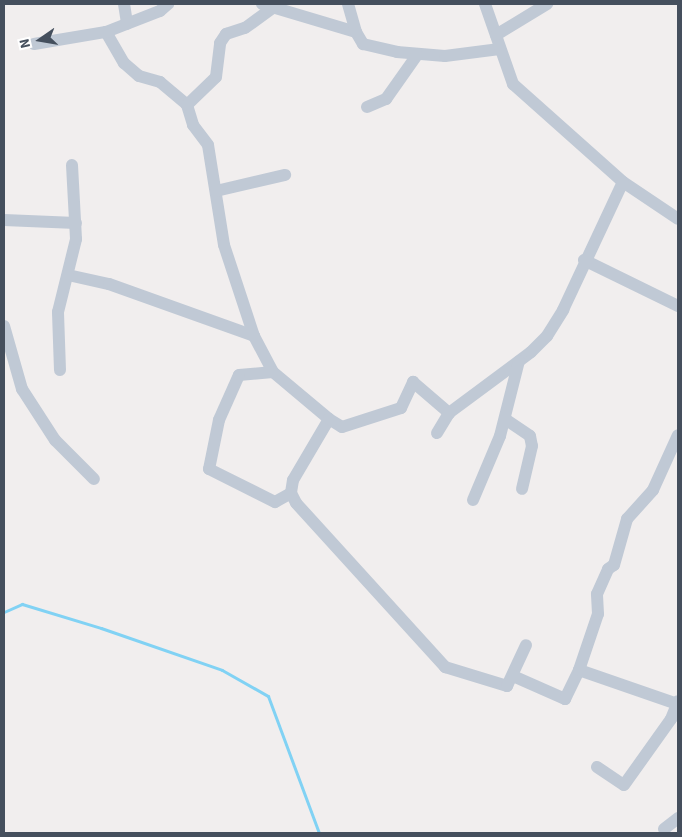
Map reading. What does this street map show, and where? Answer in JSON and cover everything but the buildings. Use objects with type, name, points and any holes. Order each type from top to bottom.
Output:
[{"type":"street","points":[[124,4],[127,24]]},
{"type":"street","points":[[34,44],[106,32],[160,11],[168,4]]},
{"type":"street","points":[[262,4],[278,5],[356,32]]},
{"type":"street","points":[[348,4],[356,32],[363,44],[418,55],[483,53],[500,49]]},
{"type":"street","points":[[485,4],[513,84],[623,182],[678,219]]},
{"type":"street","points":[[496,35],[547,4]]},
{"type":"street","points":[[187,105],[216,77],[220,43],[226,34],[245,28],[278,5]]},
{"type":"street","points":[[106,32],[113,49],[124,63],[139,76],[160,82],[187,105],[193,125],[208,145],[224,245],[254,336],[273,372],[329,419],[342,427],[401,408],[413,382],[449,413]]},
{"type":"street","points":[[367,107],[386,99],[418,55]]},
{"type":"street","points":[[60,370],[58,312],[68,275],[76,223],[72,165]]},
{"type":"street","points":[[216,191],[285,175]]},
{"type":"street","points":[[437,433],[449,413],[519,361],[548,336],[563,310],[584,260],[602,232],[623,182]]},
{"type":"street","points":[[4,220],[76,223]]},
{"type":"street","points":[[584,260],[678,306]]},
{"type":"street","points":[[68,275],[109,284],[254,336]]},
{"type":"street","points":[[4,326],[22,389],[55,440],[94,479]]},
{"type":"street","points":[[473,500],[504,419],[519,361]]},
{"type":"street","points":[[273,372],[239,375],[219,420],[209,469],[274,502],[291,493]]},
{"type":"street","points":[[329,419],[293,480],[291,493],[370,588],[445,666],[507,686],[526,645]]},
{"type":"street","points":[[504,419],[530,436],[532,446],[522,489]]},
{"type":"street","points":[[513,676],[565,699],[579,670],[598,614],[597,594],[608,569],[614,565],[626,519],[653,490],[678,434]]},
{"type":"street","points":[[579,670],[677,703],[671,719],[624,785],[597,767]]},
{"type":"street","points":[[664,829],[678,818]]},
{"type":"waterway","points":[[4,612],[22,604],[101,628],[222,670],[268,696],[319,833]]}]
